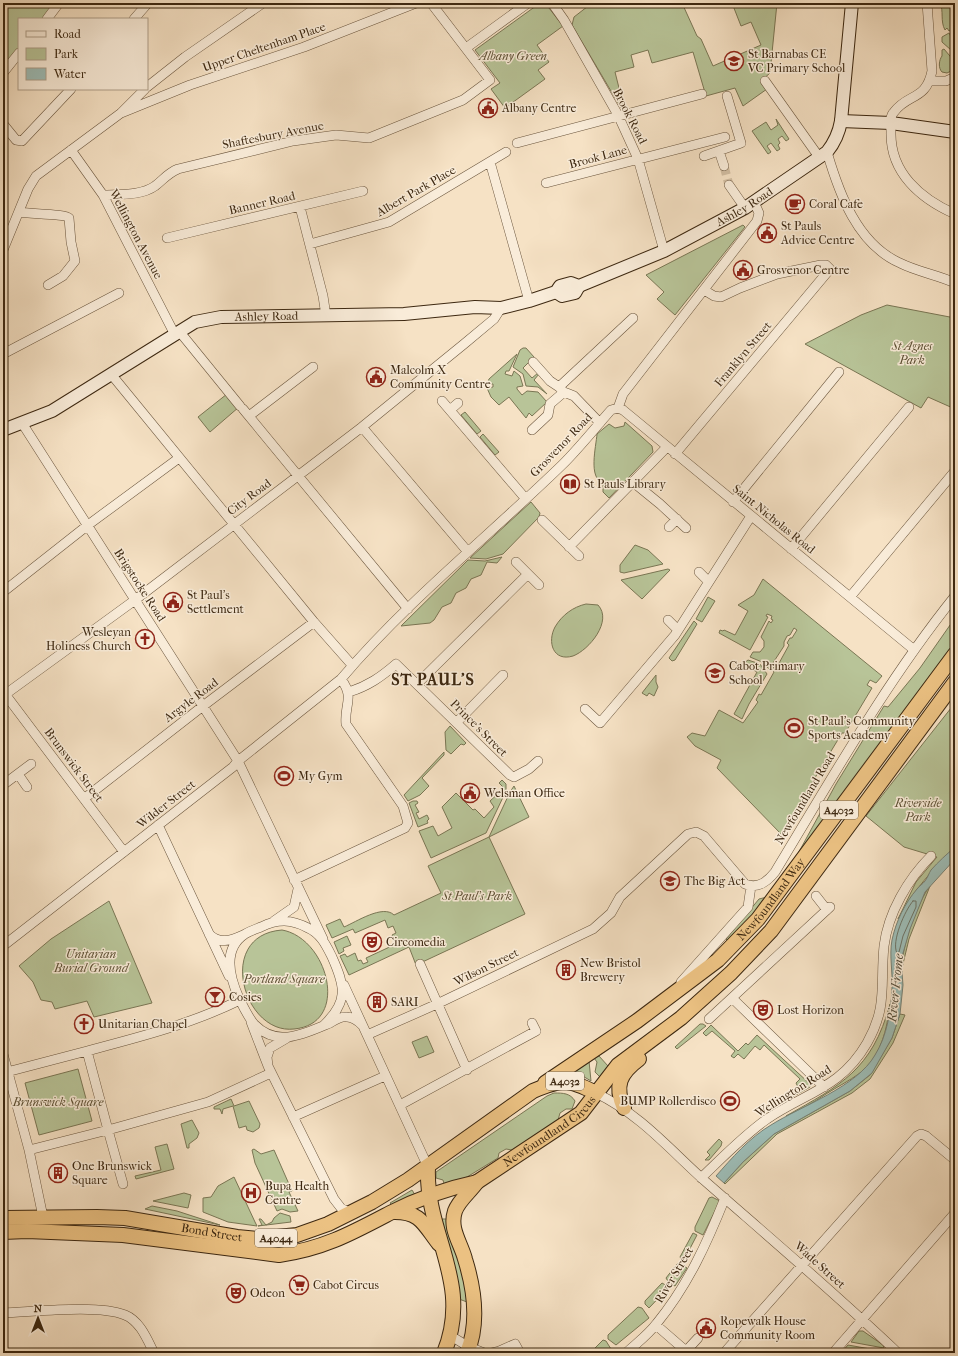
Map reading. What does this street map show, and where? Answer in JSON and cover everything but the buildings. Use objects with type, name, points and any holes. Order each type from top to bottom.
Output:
[{"type":"highway","name":"Newfoundland Way","points":[[533,1091],[669,998],[718,960],[758,919],[955,654]]},
{"type":"highway","name":"Newfoundland Way","points":[[596,1093],[618,1065],[681,1018],[731,972],[771,931],[955,682]]},
{"type":"highway","points":[[624,1108],[618,1096],[622,1077],[629,1066],[668,1038],[681,1018]]},
{"type":"highway","name":"Newfoundland Circus","points":[[428,1167],[533,1091],[551,1084],[570,1081],[596,1093],[581,1113],[477,1182],[430,1197]]},
{"type":"highway","points":[[428,1167],[430,1197],[442,1248],[448,1263],[454,1296],[451,1336],[444,1353]]},
{"type":"highway","name":"Bond Street","points":[[3,1218],[97,1217],[133,1219],[213,1234],[258,1239],[297,1235],[319,1228],[372,1202],[428,1167]]},
{"type":"highway","points":[[468,1350],[473,1328],[473,1306],[470,1279],[465,1256],[456,1238],[454,1217],[460,1201],[477,1182]]},
{"type":"highway","name":"Bond Street","points":[[3,1232],[27,1231],[123,1235],[279,1255],[303,1252],[335,1241],[392,1212],[430,1197]]},
{"type":"highway","points":[[392,1212],[411,1213],[417,1216],[442,1248]]},
{"type":"main road","name":"Ashley Road","points":[[3,430],[52,411],[176,332],[195,322],[209,318],[404,314],[475,307],[501,308],[556,292],[562,296],[575,293],[579,286],[664,251],[749,205],[823,154],[834,144],[839,133],[841,121],[852,3]]},
{"type":"main road","points":[[841,121],[891,123],[955,132]]},
{"type":"street","points":[[47,18],[59,3]]},
{"type":"street","points":[[135,18],[148,3]]},
{"type":"street","points":[[148,86],[174,65],[263,3]]},
{"type":"street","name":"Upper Cheltenham Place","points":[[121,113],[190,85],[304,47],[416,3]]},
{"type":"street","points":[[431,3],[466,48],[528,3]]},
{"type":"street","name":"Brook Road","points":[[552,3],[564,20],[618,115],[638,159],[664,251]]},
{"type":"street","points":[[927,3],[932,71],[930,81],[925,89],[895,110],[891,123],[890,141],[897,164],[905,178],[931,202],[955,214]]},
{"type":"street","name":"Shaftesbury Avenue","points":[[103,195],[139,192],[156,185],[169,172],[178,169],[286,143],[336,135],[369,138],[463,100],[490,80],[466,48]]},
{"type":"street","points":[[3,73],[18,54]]},
{"type":"street","points":[[930,81],[946,81],[955,77]]},
{"type":"street","points":[[765,81],[823,154],[847,206],[864,233],[879,248],[899,263],[954,280]]},
{"type":"street","points":[[3,124],[16,140],[20,142],[26,139],[70,90]]},
{"type":"street","points":[[3,250],[36,176],[121,113],[144,90]]},
{"type":"street","points":[[517,143],[618,115],[702,94]]},
{"type":"street","points":[[704,156],[741,143],[727,96]]},
{"type":"street","name":"Brook Lane","points":[[546,183],[725,137]]},
{"type":"street","name":"Wellington Avenue","points":[[71,150],[103,195],[176,332],[249,416],[408,608]]},
{"type":"street","points":[[720,151],[724,166]]},
{"type":"street","name":"Albert Park Place","points":[[310,244],[388,222],[506,152]]},
{"type":"street","points":[[490,162],[529,301]]},
{"type":"street","points":[[729,185],[749,205]]},
{"type":"street","name":"Banner Road","points":[[167,238],[363,191]]},
{"type":"street","name":"Grosvenor Road","points":[[341,679],[352,665],[408,608],[563,463],[611,410],[618,408],[623,394],[757,221],[759,213],[749,205]]},
{"type":"street","points":[[300,207],[324,296],[326,316]]},
{"type":"street","points":[[19,212],[37,215],[62,215],[69,218],[71,242],[75,261],[63,276],[48,285]]},
{"type":"street","name":"Franklyn Street","points":[[675,454],[830,269],[826,265],[822,265],[776,274],[721,297],[714,296],[704,290]]},
{"type":"street","points":[[3,354],[119,293]]},
{"type":"street","name":"City Road","points":[[4,695],[135,600],[362,427],[494,319],[501,308]]},
{"type":"street","points":[[532,430],[548,415],[550,404],[562,390],[633,318]]},
{"type":"street","points":[[533,362],[550,381],[562,390],[574,396],[600,423]]},
{"type":"street","points":[[249,416],[313,367]]},
{"type":"street","points":[[733,502],[839,372]]},
{"type":"street","points":[[111,374],[314,622],[352,665]]},
{"type":"street","points":[[442,402],[525,498]]},
{"type":"street","points":[[450,410],[458,404]]},
{"type":"street","points":[[791,549],[909,407]]},
{"type":"street","name":"Saint Nicholas Road","points":[[618,408],[623,410],[914,650]]},
{"type":"street","name":"Brigstocke Road","points":[[22,423],[238,761],[296,884]]},
{"type":"street","points":[[362,427],[468,552]]},
{"type":"street","points":[[569,547],[667,447]]},
{"type":"street","points":[[3,592],[88,525],[179,458]]},
{"type":"street","points":[[850,597],[955,471]]},
{"type":"street","points":[[633,482],[686,528]]},
{"type":"street","points":[[585,709],[600,723],[656,658],[678,630],[751,516]]},
{"type":"street","points":[[670,527],[677,519]]},
{"type":"street","points":[[542,520],[579,556]]},
{"type":"street","points":[[516,562],[539,585]]},
{"type":"street","points":[[699,572],[708,581]]},
{"type":"street","points":[[417,684],[528,574]]},
{"type":"street","name":"Newfoundland Road","points":[[751,886],[764,883],[775,872],[834,773],[914,650],[955,596]]},
{"type":"street","points":[[668,620],[678,630]]},
{"type":"street","name":"Argyle Road","points":[[85,798],[314,622]]},
{"type":"street","name":"Prince's Street","points":[[349,692],[364,688],[381,678],[396,664],[512,777],[529,769],[538,761]]},
{"type":"street","points":[[457,722],[503,675]]},
{"type":"street","points":[[296,884],[405,828],[408,823],[402,806],[346,724],[345,716],[350,697],[349,692],[341,679]]},
{"type":"street","name":"Wilder Street","points":[[3,946],[233,767],[238,761],[341,679]]},
{"type":"street","name":"Brunswick Street","points":[[4,695],[85,798],[124,852]]},
{"type":"street","points":[[3,785],[31,764]]},
{"type":"street","points":[[18,774],[27,787]]},
{"type":"street","points":[[158,825],[249,1018],[270,1070],[293,1118],[334,1199],[341,1208],[350,1213]]},
{"type":"street","name":"Wilson Street","points":[[367,1035],[437,1004],[593,928],[611,913],[620,897],[688,834],[696,832],[704,836],[740,880],[751,886]]},
{"type":"street","name":"Wellington Road","points":[[701,1178],[762,1123],[790,1105],[824,1087],[848,1069],[858,1056],[874,1031],[881,1010],[884,945],[889,925],[899,902],[914,876],[931,856]]},
{"type":"street","points":[[208,933],[220,941],[226,941],[244,935],[274,921],[294,907],[296,884]]},
{"type":"street","points":[[296,884],[323,939],[428,1167]]},
{"type":"street","points":[[669,998],[744,913],[750,902],[751,886]]},
{"type":"street","points":[[709,1019],[828,908],[816,896]]},
{"type":"street","points":[[274,921],[288,920],[298,923],[311,929],[323,939]]},
{"type":"street","points":[[231,981],[231,955],[234,948],[244,935]]},
{"type":"street","points":[[420,964],[467,1070]]},
{"type":"street","points":[[324,1025],[334,1015],[338,1007],[343,983]]},
{"type":"street","points":[[732,998],[824,1087]]},
{"type":"street","points":[[5,1072],[167,1029],[211,1014],[240,1000]]},
{"type":"street","points":[[249,1018],[254,1024],[270,1034],[277,1037],[288,1038],[298,1036],[348,1017],[353,1018],[362,1025]]},
{"type":"street","points":[[400,1105],[467,1070],[536,1031],[532,1023]]},
{"type":"street","points":[[270,1070],[267,1057],[270,1048],[288,1038]]},
{"type":"street","points":[[88,1051],[123,1184]]},
{"type":"street","points":[[3,1054],[5,1072],[28,1150],[43,1217]]},
{"type":"street","points":[[28,1150],[203,1104],[270,1070]]},
{"type":"street","points":[[293,1118],[385,1076]]},
{"type":"street","name":"Wade Street","points":[[596,1093],[624,1108],[643,1123],[701,1178],[802,1265],[898,1353]]},
{"type":"street","points":[[724,1353],[917,1136],[922,1134],[955,1160]]},
{"type":"street","name":"River Street","points":[[626,1353],[656,1325],[694,1270],[725,1198]]},
{"type":"street","points":[[833,1353],[955,1213]]},
{"type":"street","points":[[3,1313],[83,1310],[125,1315],[142,1329],[154,1353]]},
{"type":"street","points":[[656,1325],[686,1351],[698,1338]]},
{"type":"street","points":[[451,1336],[468,1350],[484,1353]]},
{"type":"street","points":[[491,1353],[515,1344],[520,1353]]},
{"type":"green space","points":[[3,3],[55,3],[43,18],[18,18],[18,50],[3,69]]},
{"type":"green space","name":"Albany Green","points":[[540,3],[545,3],[563,26],[537,45],[549,62],[538,70],[545,79],[505,108],[491,89],[500,83],[475,50]]},
{"type":"green space","name":"St Barnabas CE VC Primary School","points":[[592,3],[682,3],[713,66],[761,45],[751,22],[741,26],[732,3],[777,3],[770,73],[761,81],[767,89],[743,106],[735,88],[706,96],[693,52],[652,63],[648,50],[631,55],[634,67],[615,72],[624,108],[621,108],[572,25],[574,17]]},
{"type":"green space","points":[[940,3],[949,3],[955,14],[955,27],[949,31],[947,28],[945,30],[944,27]]},
{"type":"green space","points":[[949,33],[955,44],[955,57],[951,50],[942,42],[942,37]]},
{"type":"green space","points":[[944,49],[955,62],[955,69],[947,73],[942,72],[939,66],[942,50]]},
{"type":"green space","points":[[776,119],[789,139],[786,141],[782,136],[778,139],[780,149],[777,151],[771,143],[767,146],[771,152],[768,154],[752,131],[766,122],[771,130],[778,125]]},
{"type":"green space","points":[[743,225],[745,227],[675,315],[657,299],[664,292],[646,275]]},
{"type":"green space","name":"St Agnes Park","points":[[887,305],[955,318],[955,409],[928,397],[921,408],[805,344],[861,315]]},
{"type":"green space","points":[[526,348],[534,357],[523,368],[532,378],[538,373],[539,374],[534,380],[547,394],[538,387],[526,386],[523,374],[513,367],[520,350]]},
{"type":"green space","points":[[517,354],[509,371],[506,371],[505,374],[512,376],[514,371],[520,376],[523,386],[517,387],[517,389],[522,395],[527,391],[538,392],[547,402],[532,416],[529,413],[526,418],[509,397],[499,405],[491,397],[487,388],[493,387],[493,384],[487,384],[489,379]]},
{"type":"green space","points":[[227,394],[239,407],[210,432],[198,417]]},
{"type":"green space","points":[[465,412],[481,431],[477,434],[461,415]]},
{"type":"green space","points":[[625,422],[652,446],[653,452],[609,498],[603,492],[603,483],[598,480],[594,469],[597,434],[609,424],[615,428],[624,426]]},
{"type":"green space","points":[[483,434],[499,452],[495,455],[480,437]]},
{"type":"green space","points":[[531,502],[540,513],[539,517],[503,554],[486,559],[470,558]]},
{"type":"green space","points":[[635,545],[648,550],[663,564],[624,573],[620,572],[620,565]]},
{"type":"green space","points":[[502,557],[497,563],[487,562],[481,575],[471,579],[466,588],[456,593],[451,603],[442,607],[434,620],[430,623],[401,626],[468,560],[485,561]]},
{"type":"green space","points":[[668,569],[670,570],[642,599],[621,580]]},
{"type":"green space","name":"St Paul's Community Sports Academy","points":[[763,579],[882,676],[876,683],[870,680],[867,685],[872,688],[845,733],[842,733],[781,834],[717,768],[721,760],[695,746],[687,737],[692,733],[705,736],[719,710],[743,723],[758,702],[756,700],[759,694],[761,695],[774,672],[772,670],[776,664],[778,665],[789,645],[787,643],[797,630],[794,628],[790,635],[787,636],[784,646],[769,669],[762,662],[750,657],[753,652],[760,652],[764,647],[764,641],[761,637],[769,621],[771,623],[773,620],[771,619],[772,616],[767,614],[766,616],[768,617],[750,650],[719,633],[720,630],[724,630],[735,635],[748,611],[738,605],[754,595]]},
{"type":"green space","points":[[708,597],[715,601],[702,622],[696,619]]},
{"type":"green space","points":[[586,604],[598,605],[602,612],[603,619],[601,627],[586,648],[573,656],[561,656],[556,653],[552,644],[555,627],[568,612]]},
{"type":"green space","points":[[955,618],[955,647],[766,903],[729,942],[726,939],[759,899],[767,897],[795,859],[836,784],[884,706],[888,707],[920,668]]},
{"type":"green space","points":[[694,621],[697,624],[675,660],[672,661],[669,658]]},
{"type":"green space","points":[[748,660],[760,664],[767,674],[742,719],[734,714],[757,672],[743,664]]},
{"type":"green space","points":[[656,675],[658,687],[654,696],[649,693],[647,696],[642,693]]},
{"type":"green space","name":"Riverside Park","points":[[955,703],[955,847],[924,881],[910,899],[898,919],[916,882],[937,857],[904,847],[866,816]]},
{"type":"green space","points":[[450,726],[466,743],[464,745],[461,744],[451,754],[446,750],[445,732]]},
{"type":"green space","points":[[444,752],[444,755],[422,778],[429,786],[420,795],[408,801],[404,795]]},
{"type":"green space","points":[[502,780],[506,784],[506,791],[486,833],[431,858],[419,831],[433,826],[438,836],[452,828],[442,807],[456,793],[473,810],[475,809],[484,818],[494,807],[490,801],[504,788],[499,783]]},
{"type":"green space","points":[[514,786],[529,817],[489,837],[510,792]]},
{"type":"green space","points":[[417,801],[418,803],[415,805],[419,812],[416,813],[419,819],[427,815],[429,819],[427,821],[428,823],[418,827],[409,803]]},
{"type":"green space","name":"St Paul's Park","points":[[489,837],[525,914],[416,965],[409,947],[349,975],[340,956],[345,954],[347,957],[355,953],[358,961],[361,960],[363,964],[368,962],[366,958],[396,944],[392,935],[396,933],[393,926],[388,928],[385,920],[355,933],[353,929],[332,938],[326,925],[340,919],[344,927],[369,915],[377,913],[389,912],[394,915],[441,893],[428,866]]},
{"type":"green space","points":[[930,886],[909,939],[902,968],[904,949],[911,925],[920,902]]},
{"type":"green space","name":"Unitarian Burial Ground","points":[[109,901],[152,1003],[94,1017],[87,1001],[55,1009],[52,1002],[41,1000],[33,982],[19,966],[51,939]]},
{"type":"green space","name":"Portland Square","points":[[282,930],[298,936],[311,948],[321,964],[327,981],[327,998],[323,1013],[312,1024],[294,1029],[276,1027],[261,1017],[250,1002],[244,984],[243,965],[248,948],[261,936]]},
{"type":"green space","points":[[347,936],[351,945],[343,948],[344,951],[339,954],[334,942]]},
{"type":"green space","points":[[890,1004],[882,1042],[873,1059],[867,1066],[856,1076],[801,1109],[786,1116],[823,1095],[852,1073],[864,1060],[874,1045],[883,1026]]},
{"type":"green space","points":[[900,1014],[905,1015],[893,1043],[870,1079],[852,1093],[777,1134],[725,1184],[724,1183],[743,1162],[774,1134],[850,1091],[870,1075],[892,1038]]},
{"type":"green space","points":[[700,1024],[706,1026],[677,1049],[675,1047]]},
{"type":"green space","points":[[711,1025],[738,1051],[746,1043],[748,1045],[757,1035],[810,1084],[810,1087],[785,1101],[779,1099],[799,1089],[796,1083],[800,1079],[764,1045],[760,1050],[755,1046],[744,1059],[738,1054],[734,1058],[731,1056],[735,1051],[712,1031],[706,1036],[703,1033]]},
{"type":"green space","points":[[427,1036],[434,1052],[419,1058],[412,1042]]},
{"type":"green space","points":[[599,1056],[608,1066],[600,1077],[595,1072],[597,1062],[594,1058]]},
{"type":"green space","points":[[589,1061],[591,1081],[581,1075],[569,1075]]},
{"type":"green space","name":"Brunswick Square","points":[[78,1069],[92,1121],[39,1135],[25,1083]]},
{"type":"green space","points":[[554,1093],[569,1095],[575,1101],[572,1109],[566,1109],[560,1113],[558,1120],[512,1150],[506,1149],[499,1153],[498,1158],[467,1177],[445,1187],[443,1180],[436,1178],[436,1172],[547,1096]]},
{"type":"green space","points":[[231,1099],[234,1106],[249,1101],[260,1124],[259,1128],[253,1132],[247,1130],[246,1126],[239,1128],[233,1106],[223,1109],[222,1114],[220,1109],[214,1109],[214,1107]]},
{"type":"green space","points":[[192,1120],[199,1133],[197,1138],[189,1144],[189,1148],[187,1148],[181,1124]]},
{"type":"green space","points":[[719,1139],[722,1142],[721,1146],[709,1160],[705,1160],[710,1155],[707,1152]]},
{"type":"green space","points":[[167,1144],[174,1169],[136,1179],[135,1176],[161,1170],[155,1147]]},
{"type":"green space","points":[[254,1149],[261,1154],[274,1150],[292,1191],[289,1192],[298,1211],[290,1212],[282,1209],[277,1211],[255,1163],[252,1150]]},
{"type":"green space","points":[[234,1177],[257,1226],[228,1222],[203,1212],[203,1198],[211,1197],[218,1186]]},
{"type":"green space","points":[[412,1190],[417,1198],[393,1206],[390,1203]]},
{"type":"green space","points":[[184,1193],[191,1195],[188,1208],[153,1201]]},
{"type":"green space","points":[[712,1197],[720,1201],[703,1235],[695,1231],[695,1227],[709,1198]]},
{"type":"green space","points":[[152,1206],[177,1211],[220,1225],[145,1209]]},
{"type":"green space","points":[[280,1213],[290,1216],[291,1222],[258,1226],[262,1225],[259,1219],[261,1219],[266,1225],[272,1222]]},
{"type":"green space","points":[[441,1219],[447,1219],[464,1276],[467,1302],[459,1299]]},
{"type":"green space","points":[[693,1233],[697,1235],[683,1262],[680,1257]]},
{"type":"green space","points":[[680,1263],[687,1268],[675,1286],[669,1283],[666,1278],[677,1264]]},
{"type":"green space","points":[[662,1283],[669,1287],[649,1308],[645,1304],[645,1301]]},
{"type":"green space","points":[[638,1307],[642,1308],[649,1318],[616,1345],[608,1339],[608,1335]]},
{"type":"green space","points":[[859,1331],[863,1331],[883,1345],[884,1348],[851,1342]]},
{"type":"green space","points":[[603,1340],[606,1341],[611,1349],[606,1353],[590,1353]]},
{"type":"green space","points":[[848,1345],[887,1352],[841,1353]]},
{"type":"water","name":"River Frome","points":[[955,847],[955,859],[925,892],[910,929],[901,960],[903,985],[900,1014],[892,1038],[872,1073],[850,1091],[774,1134],[743,1162],[724,1183],[716,1176],[755,1136],[783,1118],[828,1095],[842,1086],[867,1066],[875,1055],[883,1040],[889,1014],[892,982],[891,946],[899,919],[909,900],[925,881],[931,870]]},
{"type":"tunnel","points":[[724,166],[729,185]]},
{"type":"place","name":"St Barnabas CE VC Primary School","points":[[734,61]]},
{"type":"place","name":"Albany Centre","points":[[488,108]]},
{"type":"place","name":"Coral Cafe","points":[[795,204]]},
{"type":"place","name":"St Pauls Advice Centre","points":[[767,233]]},
{"type":"place","name":"Grosvenor Centre","points":[[743,270]]},
{"type":"place","name":"Malcolm X Community Centre","points":[[376,377]]},
{"type":"place","name":"St Pauls Library","points":[[570,484]]},
{"type":"place","name":"St Paul's Settlement","points":[[173,602]]},
{"type":"place","name":"Wesleyan Holiness Church","points":[[145,639]]},
{"type":"place","name":"Cabot Primary School","points":[[715,673]]},
{"type":"place","name":"St Paul's Community Sports Academy","points":[[794,728]]},
{"type":"place","name":"My Gym","points":[[284,776]]},
{"type":"place","name":"Welsman Office","points":[[470,793]]},
{"type":"place","name":"The Big Act","points":[[670,881]]},
{"type":"place","name":"Circomedia","points":[[372,942]]},
{"type":"place","name":"New Bristol Brewery","points":[[566,970]]},
{"type":"place","name":"Cosies","points":[[215,997]]},
{"type":"place","name":"SARI","points":[[377,1002]]},
{"type":"place","name":"Lost Horizon","points":[[763,1010]]},
{"type":"place","name":"Unitarian Chapel","points":[[84,1024]]},
{"type":"place","name":"BUMP Rollerdisco","points":[[730,1101]]},
{"type":"place","name":"One Brunswick Square","points":[[58,1173]]},
{"type":"place","name":"Bupa Health Centre","points":[[251,1193]]},
{"type":"place","name":"Cabot Circus","points":[[299,1285]]},
{"type":"place","name":"Odeon","points":[[236,1293]]},
{"type":"place","name":"Ropewalk House Community Room","points":[[706,1328]]},
{"type":"district","name":"ST PAUL'S","points":[[433,679]]}]
